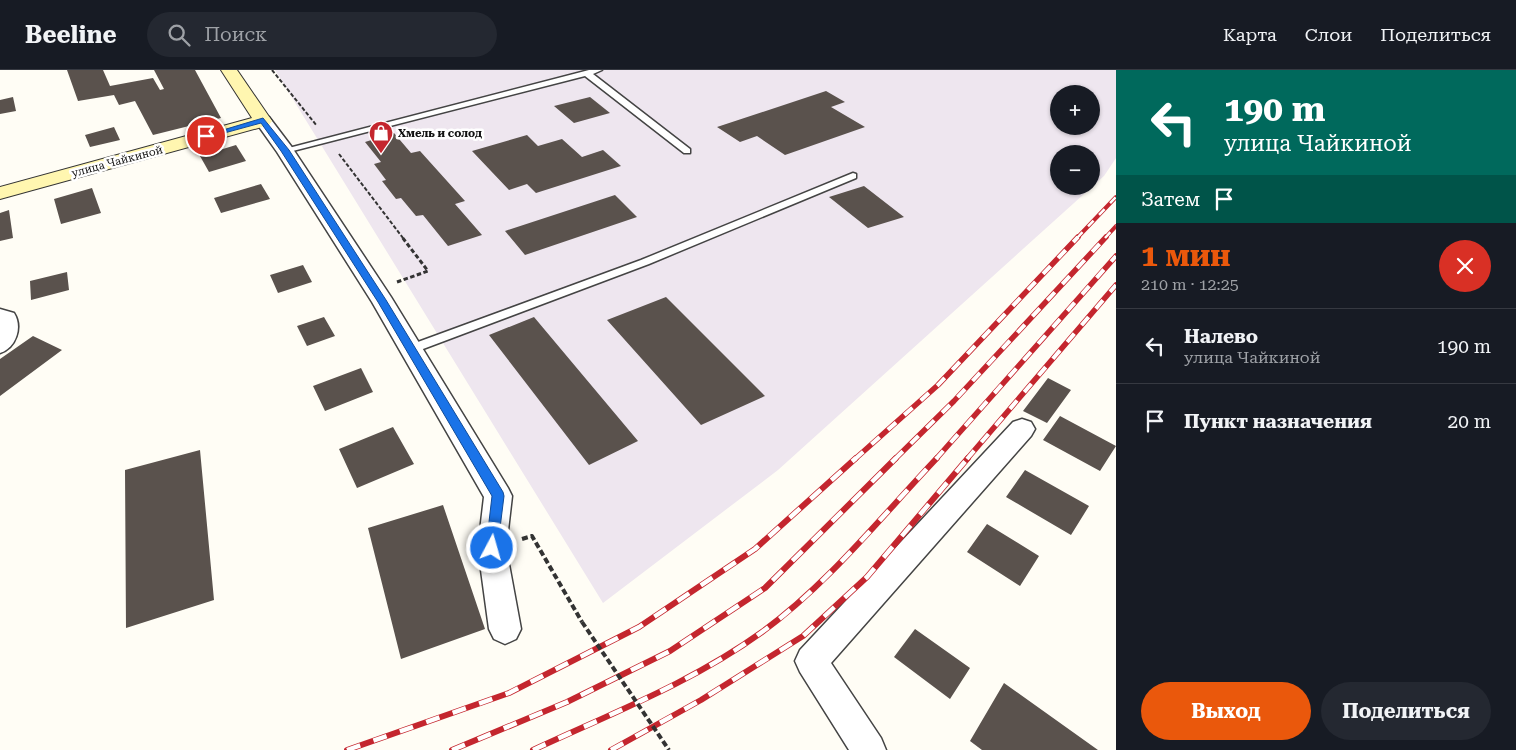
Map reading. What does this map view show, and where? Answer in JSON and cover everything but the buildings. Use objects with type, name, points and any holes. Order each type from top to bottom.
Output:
[{"type":"street","points":[[228,70],[285,150],[411,349],[498,496],[492,548],[505,629]]},
{"type":"street","name":"улица Чайкиной","points":[[0,192],[263,121]]},
{"type":"street","points":[[0,317],[6,318],[4,341],[0,345]]},
{"type":"street","points":[[869,750],[832,698],[811,661],[1022,429]]},
{"type":"lane","points":[[285,150],[598,70]]},
{"type":"lane","points":[[587,73],[687,151]]},
{"type":"lane","points":[[411,349],[645,262],[853,176]]},
{"type":"path","points":[[272,70],[428,271],[374,291]]},
{"type":"path","points":[[532,536],[582,622],[669,750]]},
{"type":"shaded area","points":[[275,70],[1116,70],[1116,158],[1104,176],[1100,180],[1100,145],[1050,145],[1050,195],[1083,195],[778,470],[603,603]]},
{"type":"railway","points":[[1077,238],[1116,197]]},
{"type":"railway","points":[[1105,238],[1116,226]]},
{"type":"railway","points":[[855,459],[938,385],[1078,237]]},
{"type":"railway","points":[[895,459],[954,401],[1106,237]]},
{"type":"railway","points":[[936,459],[1116,256]]},
{"type":"railway","points":[[967,459],[1116,285]]},
{"type":"railway","points":[[347,750],[509,693],[639,627],[755,549],[856,458]]},
{"type":"railway","points":[[452,750],[567,702],[670,651],[765,588],[896,458]]},
{"type":"railway","points":[[533,750],[680,682],[736,650],[762,632],[832,571],[937,458]]},
{"type":"railway","points":[[611,750],[701,700],[803,636],[867,577],[968,458]]},
{"type":"place","name":"Хмель и солод","points":[[381,154]]},
{"type":"route","points":[[206,136],[263,121],[285,150],[382,302],[498,496],[492,548]]}]
